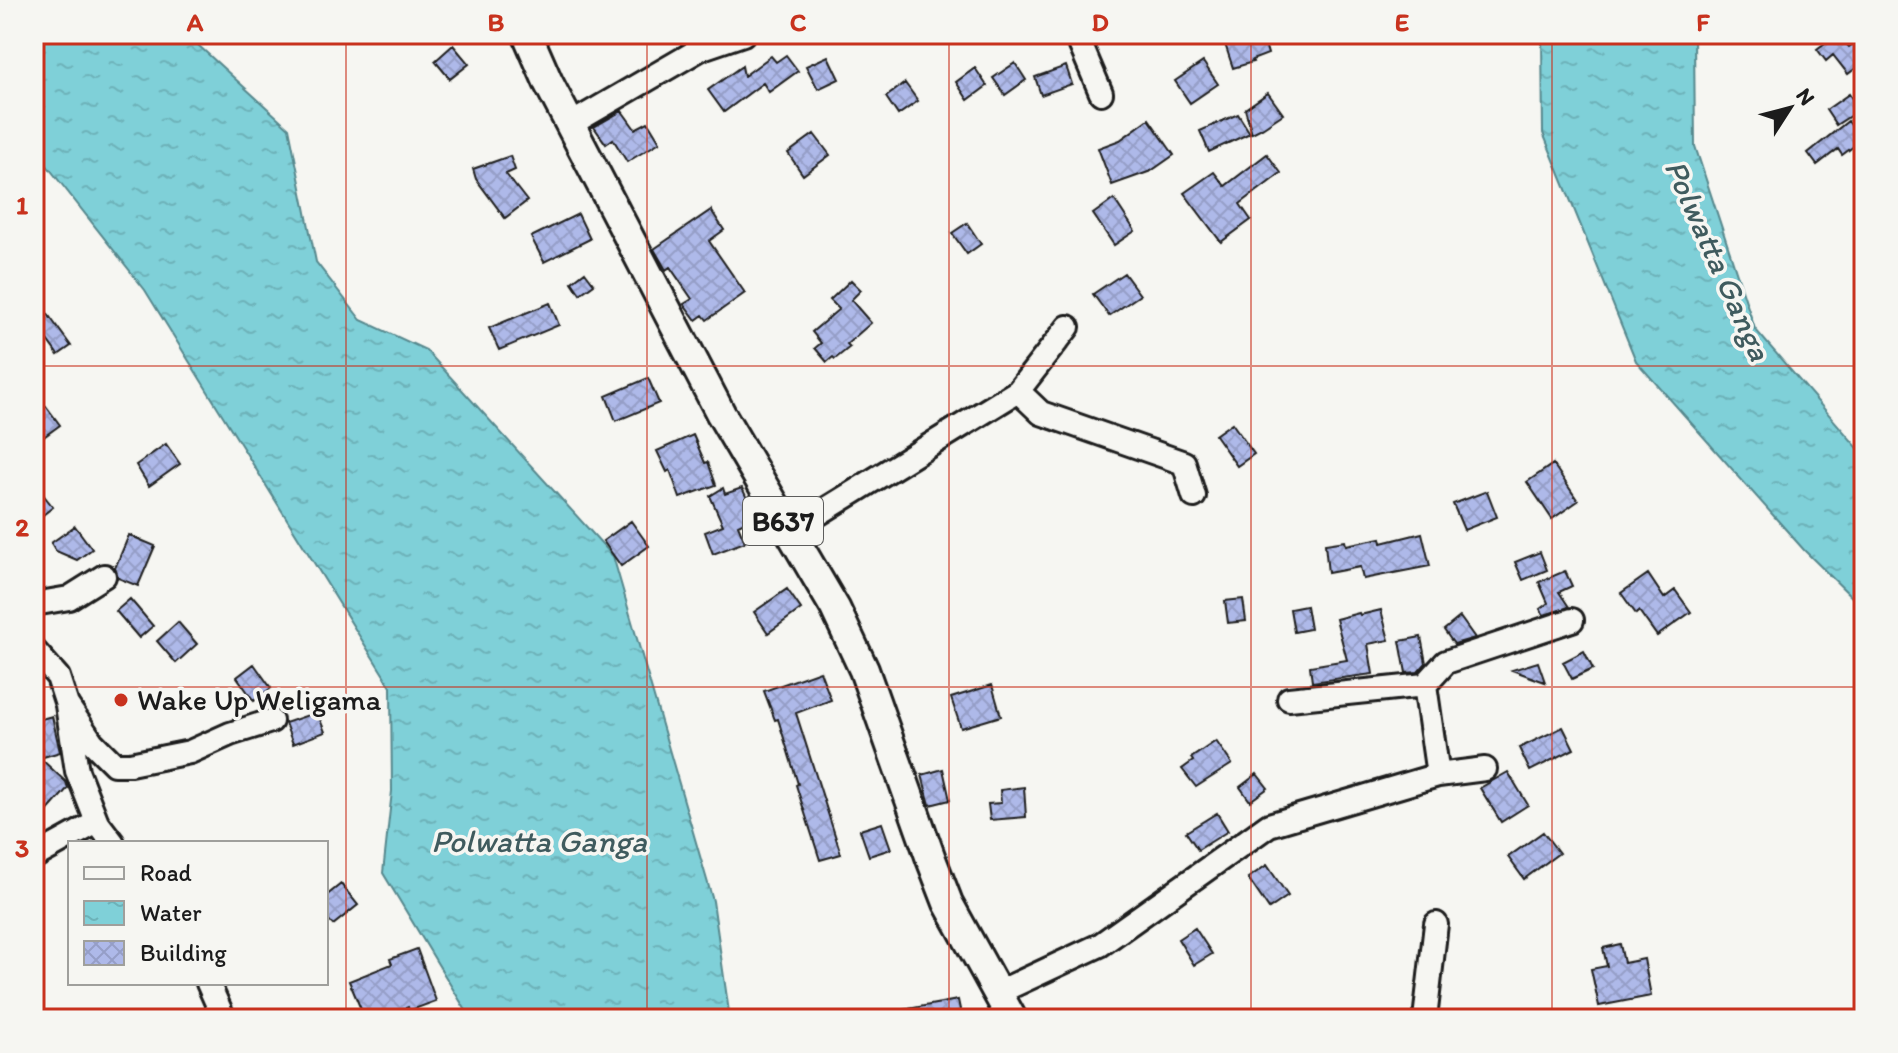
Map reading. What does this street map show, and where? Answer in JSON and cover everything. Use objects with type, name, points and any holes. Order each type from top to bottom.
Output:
[{"type":"main road","name":"B637","points":[[527,34],[548,82],[721,414],[852,641],[948,903],[1012,1019]]},
{"type":"street","points":[[571,124],[702,48],[743,34]]},
{"type":"street","points":[[1076,34],[1101,93]]},
{"type":"street","points":[[789,532],[1018,391],[1068,327]]},
{"type":"street","points":[[1018,391],[1041,413],[1184,463],[1194,496]]},
{"type":"street","points":[[34,604],[69,598],[104,576]]},
{"type":"street","points":[[1289,699],[1425,685],[1446,662],[1572,620]]},
{"type":"street","points":[[34,650],[58,677],[67,705],[77,771],[97,822],[111,841]]},
{"type":"street","points":[[1425,685],[1438,775]]},
{"type":"street","points":[[67,705],[92,742],[114,764],[130,764],[190,752],[230,734],[271,721]]},
{"type":"street","points":[[999,992],[1100,945],[1269,825],[1438,775],[1485,769]]},
{"type":"street","points":[[34,857],[97,822]]},
{"type":"street","points":[[1425,1019],[1436,924]]},
{"type":"street","points":[[209,985],[224,1019]]},
{"type":"water","name":"Polwatta Ganga","points":[[34,34],[186,34],[289,128],[316,262],[361,320],[426,350],[613,556],[713,901],[730,1019],[471,1019],[383,873],[392,791],[391,687],[145,290],[34,149]]},
{"type":"water","name":"Polwatta Ganga","points":[[1542,34],[1694,34],[1695,146],[1755,329],[1864,455],[1864,609],[1804,550],[1636,361],[1543,133]]},
{"type":"building","points":[[1262,34],[1268,54],[1233,68],[1225,44]]},
{"type":"building","points":[[1837,34],[1849,47],[1864,39],[1864,62],[1848,74],[1833,55],[1826,61],[1817,49]]},
{"type":"building","points":[[453,45],[469,64],[450,79],[435,61]]},
{"type":"building","points":[[786,55],[798,71],[769,92],[763,83],[724,112],[708,90],[742,66],[744,76],[771,56],[776,62]]},
{"type":"building","points":[[828,56],[839,79],[818,89],[806,66]]},
{"type":"building","points":[[1203,62],[1218,84],[1190,103],[1175,81]]},
{"type":"building","points":[[1015,63],[1026,80],[1005,95],[993,78]]},
{"type":"building","points":[[1066,66],[1072,84],[1041,95],[1035,77]]},
{"type":"building","points":[[975,68],[987,86],[968,100],[956,82]]},
{"type":"building","points":[[905,83],[918,101],[898,115],[886,97]]},
{"type":"building","points":[[1268,93],[1283,114],[1252,133],[1245,109]]},
{"type":"building","points":[[1849,94],[1859,110],[1836,125],[1826,110]]},
{"type":"building","points":[[622,111],[635,129],[648,122],[660,142],[627,162],[613,139],[606,144],[594,127]]},
{"type":"building","points":[[1238,114],[1250,133],[1209,152],[1200,131]]},
{"type":"building","points":[[1149,119],[1174,155],[1151,171],[1112,185],[1098,148],[1120,140]]},
{"type":"building","points":[[1848,121],[1862,140],[1842,155],[1838,149],[1817,165],[1808,153]]},
{"type":"building","points":[[814,134],[830,155],[803,175],[788,153]]},
{"type":"building","points":[[1267,154],[1281,173],[1240,204],[1251,220],[1221,242],[1184,193],[1214,172],[1225,186]]},
{"type":"building","points":[[510,156],[515,170],[506,174],[527,201],[505,218],[476,179],[473,169]]},
{"type":"building","points":[[1114,199],[1135,231],[1114,245],[1093,214]]},
{"type":"building","points":[[711,210],[724,230],[709,241],[745,293],[707,320],[703,315],[696,320],[684,304],[692,299],[670,267],[666,270],[654,249]]},
{"type":"building","points":[[578,214],[590,239],[544,262],[531,237]]},
{"type":"building","points":[[967,223],[981,244],[967,254],[952,233]]},
{"type":"building","points":[[585,272],[594,284],[580,294],[572,282]]},
{"type":"building","points":[[1124,273],[1140,295],[1109,316],[1093,294]]},
{"type":"building","points":[[851,280],[861,290],[851,300],[871,323],[847,344],[850,347],[827,362],[815,348],[821,343],[812,332],[839,309],[830,300]]},
{"type":"building","points":[[550,303],[559,325],[499,350],[489,328]]},
{"type":"building","points":[[47,313],[71,346],[58,355],[34,322]]},
{"type":"building","points":[[648,378],[659,403],[616,421],[606,396]]},
{"type":"building","points":[[46,406],[60,425],[34,444],[34,414]]},
{"type":"building","points":[[1232,423],[1254,454],[1237,466],[1215,435]]},
{"type":"building","points":[[693,435],[716,485],[680,498],[670,470],[667,472],[657,451]]},
{"type":"building","points":[[166,444],[180,464],[149,486],[136,465]]},
{"type":"building","points":[[1553,464],[1578,501],[1552,519],[1527,482]]},
{"type":"building","points":[[34,483],[53,507],[34,522]]},
{"type":"building","points":[[723,488],[725,494],[742,488],[756,517],[738,525],[745,542],[713,554],[705,532],[723,525],[710,496]]},
{"type":"building","points":[[1487,491],[1497,517],[1464,530],[1453,504]]},
{"type":"building","points":[[631,521],[649,546],[621,566],[603,541]]},
{"type":"building","points":[[75,526],[92,549],[77,560],[56,551],[51,543]]},
{"type":"building","points":[[1422,533],[1430,566],[1363,579],[1360,567],[1328,573],[1325,544],[1345,541],[1346,545],[1381,538],[1382,543]]},
{"type":"building","points":[[129,535],[155,546],[138,586],[118,578],[115,568]]},
{"type":"building","points":[[1540,552],[1547,570],[1523,580],[1515,562]]},
{"type":"building","points":[[1565,571],[1572,586],[1559,592],[1569,607],[1544,615],[1540,609],[1548,603],[1539,582]]},
{"type":"building","points":[[1648,574],[1664,598],[1675,590],[1691,612],[1657,636],[1621,593]]},
{"type":"building","points":[[787,589],[801,609],[768,633],[754,612]]},
{"type":"building","points":[[130,599],[153,626],[139,638],[116,611]]},
{"type":"building","points":[[1243,599],[1246,621],[1228,623],[1225,601]]},
{"type":"building","points":[[1306,606],[1310,629],[1294,632],[1290,609]]},
{"type":"building","points":[[1381,610],[1389,640],[1368,644],[1373,674],[1312,682],[1310,666],[1347,660],[1336,619]]},
{"type":"building","points":[[1460,617],[1475,638],[1454,644],[1444,630]]},
{"type":"building","points":[[178,622],[197,644],[176,663],[157,641]]},
{"type":"building","points":[[1421,637],[1426,663],[1418,672],[1406,673],[1400,641]]},
{"type":"building","points":[[1584,651],[1593,669],[1572,679],[1563,662]]},
{"type":"building","points":[[1538,662],[1545,682],[1512,670]]},
{"type":"building","points":[[254,664],[271,688],[254,701],[237,677]]},
{"type":"building","points":[[820,671],[831,700],[796,713],[841,854],[820,860],[778,719],[775,720],[764,691]]},
{"type":"building","points":[[992,685],[1001,716],[961,728],[951,698]]},
{"type":"building","points":[[317,712],[325,732],[293,744],[285,723]]},
{"type":"building","points":[[52,716],[60,752],[40,758],[66,782],[68,788],[43,816],[34,808],[34,721]]},
{"type":"building","points":[[1563,727],[1574,749],[1530,771],[1519,748]]},
{"type":"building","points":[[1216,741],[1232,764],[1196,787],[1182,769],[1193,761],[1191,758]]},
{"type":"building","points":[[943,769],[950,800],[930,805],[922,775]]},
{"type":"building","points":[[1508,772],[1528,805],[1501,822],[1480,788]]},
{"type":"building","points":[[1257,774],[1268,788],[1250,801],[1240,787]]},
{"type":"building","points":[[1024,787],[1026,817],[990,820],[988,804],[1001,803],[1000,790]]},
{"type":"building","points":[[1217,813],[1228,831],[1198,850],[1186,832]]},
{"type":"building","points":[[882,823],[891,849],[869,856],[860,830]]},
{"type":"building","points":[[1543,832],[1559,853],[1524,879],[1508,857]]},
{"type":"building","points":[[1267,865],[1288,896],[1269,909],[1248,878]]},
{"type":"building","points":[[341,884],[358,905],[333,925],[328,919],[328,894]]},
{"type":"building","points":[[1195,928],[1212,954],[1194,965],[1178,939]]},
{"type":"building","points":[[1620,944],[1624,963],[1644,959],[1651,996],[1599,1006],[1591,969],[1607,966],[1603,948]]},
{"type":"building","points":[[417,949],[436,1001],[409,1011],[408,1007],[379,1019],[365,1019],[349,981],[392,964],[390,959]]},
{"type":"building","points":[[958,1000],[962,1019],[892,1019],[891,1012]]},
{"type":"place","name":"Wake Up Weligama","points":[[121,700]]}]
